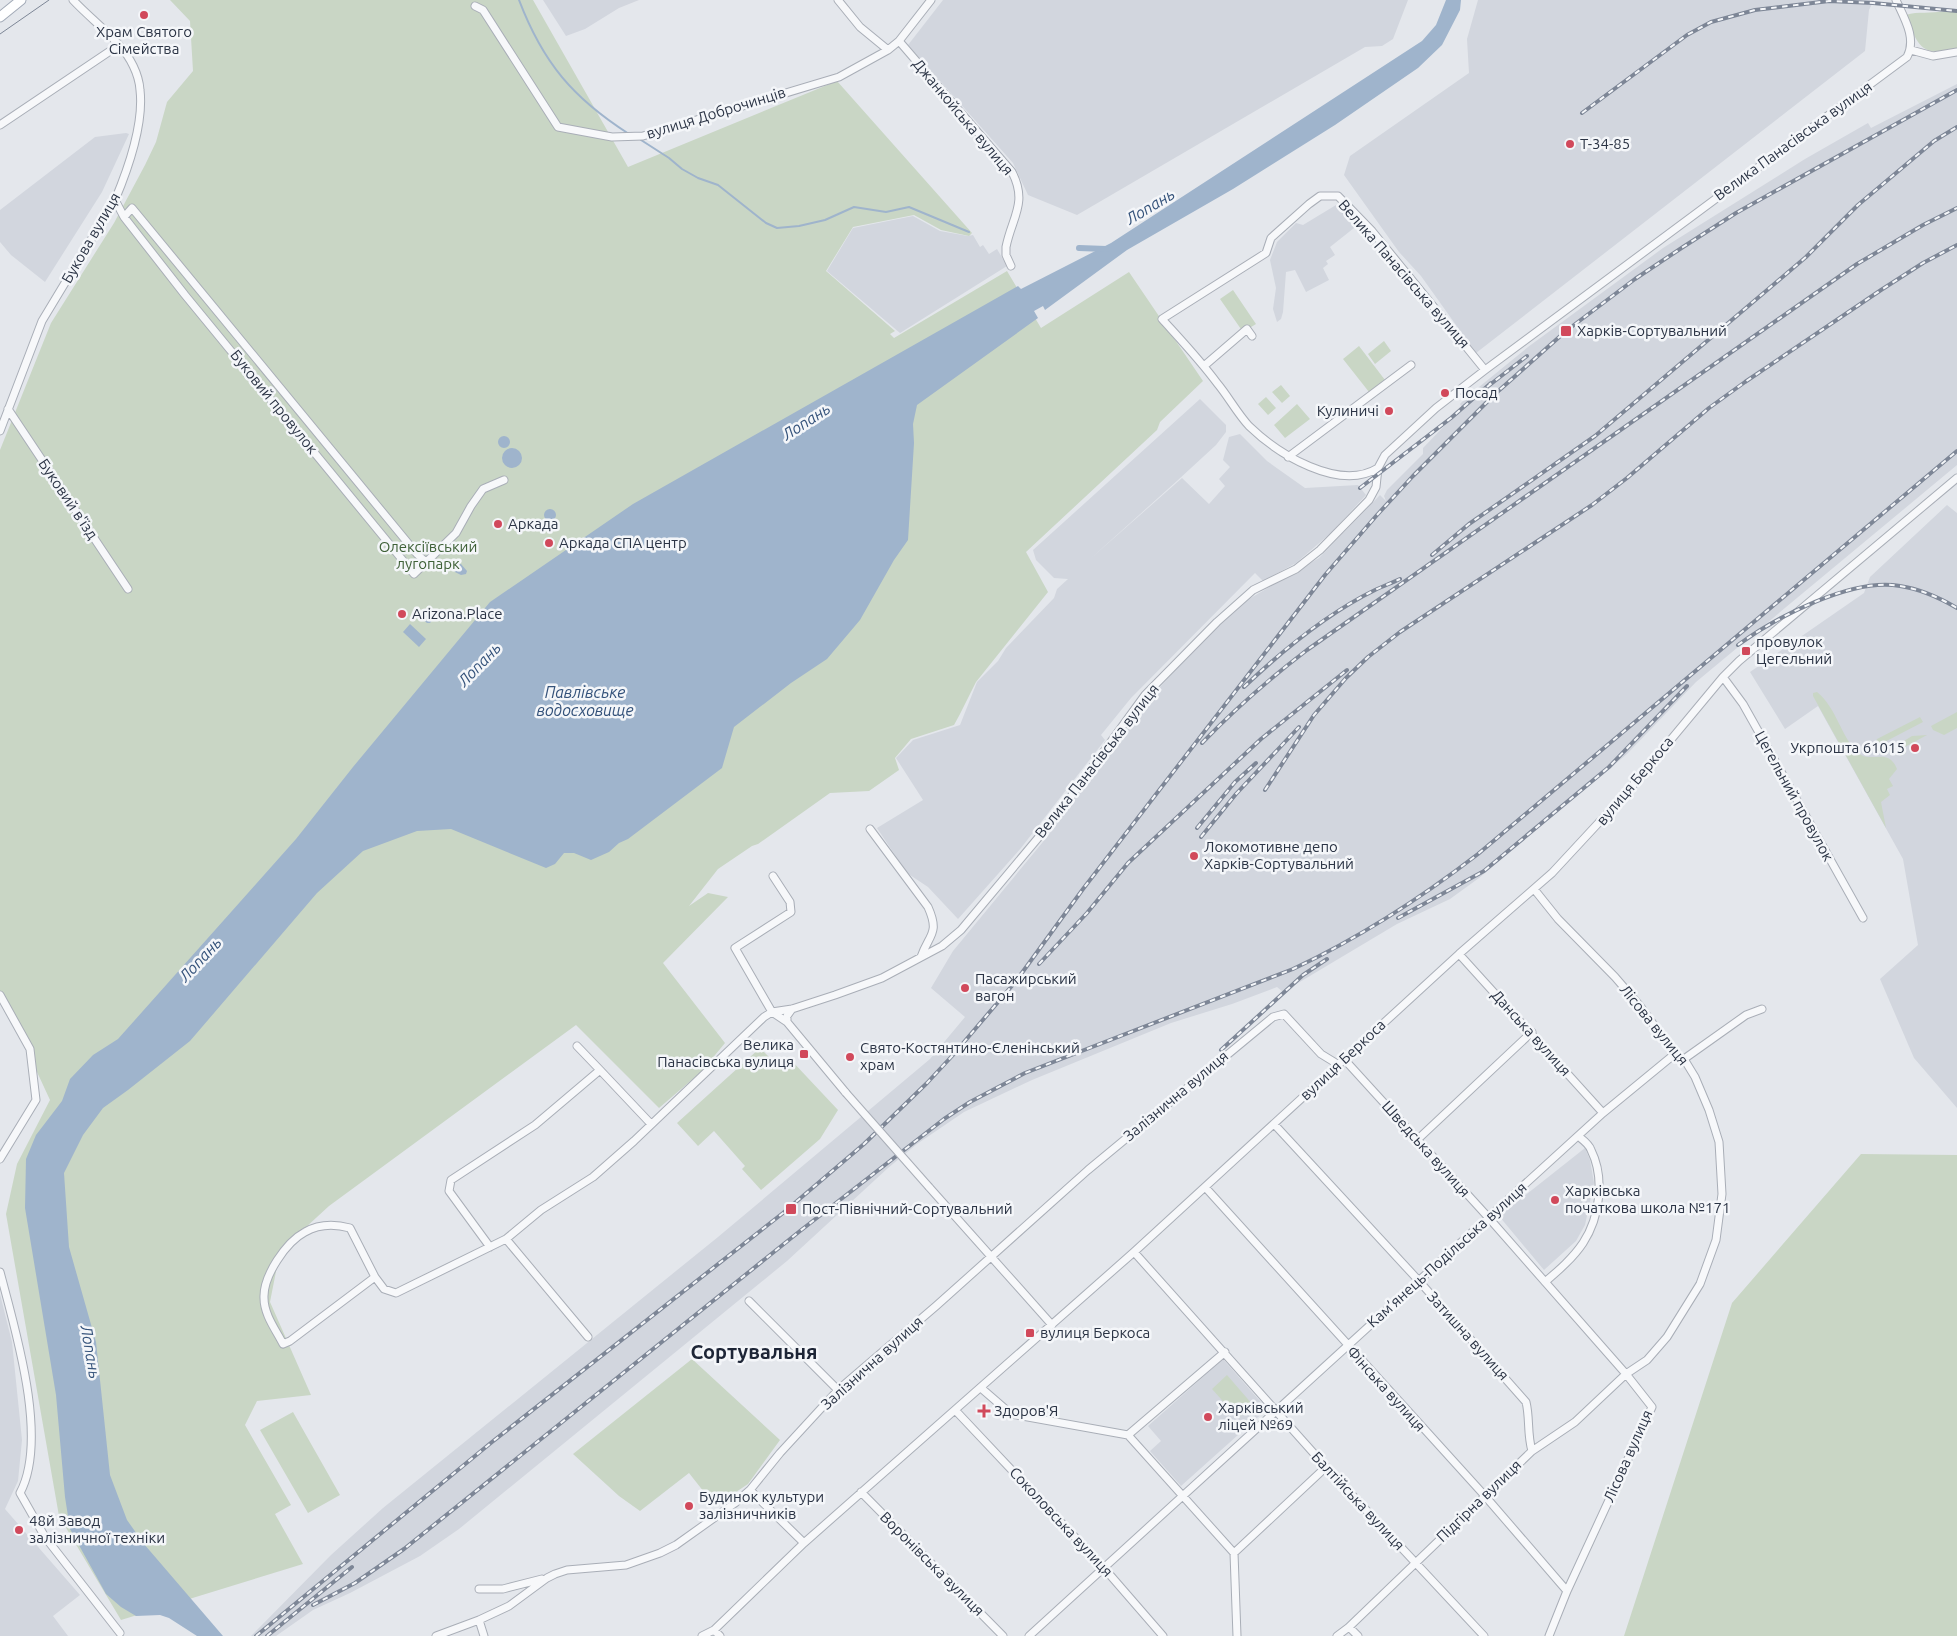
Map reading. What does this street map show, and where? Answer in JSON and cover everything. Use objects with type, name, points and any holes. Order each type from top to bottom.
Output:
[{"type":"main road","points":[[0,17],[21,0]]},
{"type":"street","name":"Букова вулиця","points":[[0,431],[42,321],[115,200],[124,179],[136,137],[140,108],[140,89],[136,71],[119,45],[73,0]]},
{"type":"street","points":[[838,0],[860,27],[888,50]]},
{"type":"street","name":"вулиця Доброчинців","points":[[475,6],[483,10],[558,128],[612,137],[643,136],[839,77],[888,50],[899,41],[931,0]]},
{"type":"street","points":[[1896,0],[1910,35],[1911,50],[1933,56],[1957,52]]},
{"type":"street","name":"Джанкойська вулиця","points":[[899,41],[1012,172],[1016,180],[1020,199],[1007,239],[1006,255],[1011,266]]},
{"type":"street","points":[[0,125],[119,45]]},
{"type":"street","name":"Велика Панасівська вулиця","points":[[772,1012],[792,1009],[882,978],[942,946],[961,930],[1059,813],[1145,695],[1217,622],[1253,590],[1296,569],[1313,556],[1362,508],[1376,487],[1378,468],[1385,455],[1393,446],[1436,408],[1807,130],[1897,65],[1907,57],[1911,50]]},
{"type":"street","name":"Велика Панасівська вулиця","points":[[1378,468],[1369,474],[1358,476],[1340,475],[1323,471],[1288,457],[1248,424],[1204,366],[1162,319],[1266,252],[1271,238],[1320,196],[1338,196],[1372,231],[1486,370]]},
{"type":"street","name":"Буковий провулок","points":[[115,200],[124,218],[414,574],[456,533],[471,506],[484,489],[504,480]]},
{"type":"street","name":"Буковий провулок","points":[[124,218],[132,208],[417,554],[426,562]]},
{"type":"street","points":[[1204,366],[1247,329],[1252,336]]},
{"type":"street","points":[[1288,457],[1410,365]]},
{"type":"street","name":"Буковий в'їзд","points":[[8,409],[128,589]]},
{"type":"street","name":"вулиця Беркоса","points":[[702,1636],[713,1633],[804,1543],[956,1411],[1134,1252],[1459,954],[1552,873],[1629,790],[1723,677],[1739,661],[1957,478]]},
{"type":"street","name":"Цегельний провулок","points":[[1723,677],[1743,704],[1863,918]]},
{"type":"street","points":[[870,829],[928,907],[933,919],[934,931],[921,957]]},
{"type":"street","points":[[773,876],[790,902],[791,912],[735,948],[772,1012],[787,1022],[846,1093],[1052,1325]]},
{"type":"street","name":"Лісова вулиця","points":[[1534,889],[1558,919],[1589,949],[1640,1006],[1676,1053],[1684,1059],[1695,1077],[1710,1110],[1719,1142],[1722,1194],[1716,1240],[1700,1284],[1668,1337],[1647,1360],[1626,1374],[1652,1407],[1567,1591],[1549,1636]]},
{"type":"street","name":"Данська вулиця","points":[[1459,954],[1532,1032],[1603,1113]]},
{"type":"street","points":[[0,994],[30,1050],[36,1100],[0,1159]]},
{"type":"street","points":[[787,1022],[787,1016],[792,1009]]},
{"type":"street","points":[[1684,1059],[1746,1016],[1762,1009]]},
{"type":"street","points":[[376,1277],[290,1341],[283,1344],[265,1310],[266,1280],[283,1253],[305,1232],[320,1227],[336,1225],[350,1228],[384,1290],[396,1293],[506,1239],[541,1210],[593,1177],[634,1141],[740,1039],[772,1012]]},
{"type":"street","name":"Шведська вулиця","points":[[1273,1017],[1284,1014],[1321,1054],[1342,1062],[1488,1217],[1626,1374]]},
{"type":"street","name":"Залізнична вулиця","points":[[436,1636],[479,1620],[509,1606],[547,1578],[567,1570],[626,1565],[660,1553],[676,1545],[735,1503],[750,1490],[838,1390],[936,1306],[1095,1164],[1273,1017]]},
{"type":"street","points":[[1417,1140],[1532,1032]]},
{"type":"street","points":[[577,1046],[651,1124]]},
{"type":"street","name":"Кам’янець-Подільська вулиця","points":[[1028,1636],[1603,1113],[1676,1053]]},
{"type":"street","points":[[490,1247],[449,1191],[451,1180],[535,1125],[600,1070]]},
{"type":"street","name":"Затишна вулиця","points":[[1274,1124],[1419,1281],[1526,1402],[1529,1412],[1528,1436],[1532,1450]]},
{"type":"street","points":[[1545,1282],[1570,1260],[1583,1242],[1592,1224],[1598,1202],[1599,1181],[1595,1160],[1591,1148],[1578,1136]]},
{"type":"street","name":"Фінська вулиця","points":[[1205,1187],[1347,1346],[1485,1496],[1567,1591]]},
{"type":"street","points":[[506,1239],[588,1337]]},
{"type":"street","name":"Балтійська вулиця","points":[[1134,1252],[1326,1467],[1484,1636]]},
{"type":"street","points":[[0,1272],[21,1352],[31,1429],[30,1460],[20,1493],[45,1537],[120,1633]]},
{"type":"street","points":[[749,1302],[838,1390]]},
{"type":"street","points":[[1128,1435],[1225,1352]]},
{"type":"street","name":"Підгірна вулиця","points":[[1337,1636],[1350,1627],[1532,1450],[1574,1422],[1626,1374]]},
{"type":"street","points":[[981,1388],[1011,1414],[1128,1435],[1234,1553],[1237,1636]]},
{"type":"street","name":"Соколовська вулиця","points":[[956,1411],[1104,1568],[1164,1636]]},
{"type":"street","points":[[1234,1553],[1326,1467]]},
{"type":"street","points":[[750,1490],[804,1543]]},
{"type":"street","name":"Воронівська вулиця","points":[[862,1492],[1003,1636]]},
{"type":"street","points":[[479,1589],[503,1589],[547,1578]]},
{"type":"street","points":[[479,1620],[484,1636]]},
{"type":"street","points":[[1350,1627],[1358,1636]]},
{"type":"street","points":[[713,1633],[720,1636]]},
{"type":"shaded area","points":[[543,0],[639,0],[619,8],[585,29],[566,36]]},
{"type":"shaded area","points":[[943,0],[1408,0],[1393,39],[1382,46],[1365,47],[1077,215],[1028,195],[1013,163],[908,45]]},
{"type":"shaded area","points":[[1478,0],[1874,0],[1869,10],[1865,51],[1476,353],[1421,276],[1399,252],[1344,175],[1350,156],[1469,73],[1467,39]]},
{"type":"shaded area","points":[[1957,84],[1957,465],[1696,682],[1627,754],[1479,878],[1450,899],[1397,924],[1283,992],[1277,987],[1232,1004],[1171,1023],[1032,1080],[964,1112],[917,1144],[888,1168],[787,1261],[459,1529],[420,1556],[313,1610],[276,1636],[251,1636],[331,1555],[383,1508],[718,1237],[930,1059],[965,1017],[931,988],[953,951],[1047,837],[1150,698],[1220,621],[1244,602],[1319,558],[1380,495],[1386,501],[1384,496],[1387,490],[1423,454],[1423,448],[1450,420],[1463,410],[1460,404],[1468,396],[1528,347],[1663,248],[1805,159],[1868,123],[1871,128]]},
{"type":"shaded area","points":[[129,134],[102,192],[45,282],[11,255],[0,242],[0,210],[95,137]]},
{"type":"shaded area","points":[[1341,202],[1354,228],[1330,247],[1335,255],[1326,261],[1328,264],[1323,268],[1329,280],[1306,292],[1295,270],[1286,272],[1283,312],[1281,319],[1277,322],[1273,309],[1276,288],[1270,260],[1277,242],[1296,223],[1303,225]]},
{"type":"shaded area","points":[[913,216],[940,231],[968,236],[973,235],[980,247],[983,245],[989,254],[997,249],[1007,266],[900,333],[827,271],[853,228]]},
{"type":"shaded area","points":[[1200,399],[1226,425],[1226,432],[1216,445],[1089,560],[1182,478],[1209,504],[1225,486],[1219,479],[1230,467],[1223,460],[1229,437],[1240,434],[1267,461],[1305,488],[1358,485],[1366,495],[1332,532],[1296,563],[1263,581],[1255,573],[1131,698],[1101,735],[1105,740],[1021,848],[958,919],[928,887],[907,873],[877,828],[923,800],[896,758],[913,740],[960,725],[977,682],[998,661],[1006,648],[1054,598],[1057,589],[1068,579],[1054,578],[1036,560],[1033,550]]},
{"type":"shaded area","points":[[1947,505],[1957,513],[1957,1108],[1914,1058],[1880,979],[1918,945],[1903,859],[1818,706],[1785,729],[1750,672],[1864,593],[1870,577]]},
{"type":"shaded area","name":"Харківська початкова школа №171","points":[[1585,1148],[1590,1160],[1594,1183],[1585,1225],[1576,1241],[1544,1270],[1499,1216]]},
{"type":"shaded area","points":[[0,1294],[12,1342],[22,1440],[18,1481],[5,1509],[80,1595],[53,1616],[68,1636],[0,1636]]},
{"type":"shaded area","name":"Харківський ліцей №69","points":[[1223,1359],[1267,1409],[1181,1486],[1150,1451],[1161,1441],[1148,1426]]},
{"type":"green space","name":"Олексіївський лугопарк","points":[[170,0],[533,0],[628,167],[837,81],[972,233],[969,236],[941,230],[914,215],[853,227],[826,271],[895,331],[890,334],[894,338],[1007,271],[1041,328],[1129,272],[1203,381],[1160,422],[1157,430],[1026,552],[1048,592],[976,682],[954,725],[911,739],[895,758],[899,770],[869,791],[830,793],[758,844],[718,869],[689,906],[708,893],[728,897],[663,963],[725,1043],[701,1072],[659,1108],[576,1025],[329,1206],[280,1251],[270,1302],[311,1395],[257,1401],[245,1425],[291,1505],[275,1514],[303,1564],[121,1620],[59,1516],[6,1214],[17,1164],[50,1100],[0,992],[0,450],[51,323],[114,223],[145,165],[156,142],[167,102],[193,71],[190,21]]},
{"type":"green space","points":[[1945,11],[1957,12],[1957,48],[1935,52],[1928,50],[1917,41],[1906,15]]},
{"type":"green space","points":[[1233,290],[1256,324],[1243,332],[1220,299]]},
{"type":"green space","points":[[1384,341],[1391,351],[1375,364],[1368,354]]},
{"type":"green space","points":[[1359,346],[1385,380],[1369,392],[1343,359]]},
{"type":"green space","points":[[1281,385],[1290,396],[1282,403],[1272,392]]},
{"type":"green space","points":[[1266,397],[1276,408],[1268,415],[1258,404]]},
{"type":"green space","points":[[1297,404],[1310,419],[1285,438],[1274,425]]},
{"type":"green space","points":[[1817,692],[1829,705],[1851,745],[1857,752],[1867,757],[1889,758],[1897,769],[1889,779],[1893,786],[1887,789],[1890,795],[1881,802],[1886,828],[1813,696],[1813,693]]},
{"type":"green space","points":[[1957,712],[1957,728],[1944,735],[1933,730],[1931,726]]},
{"type":"green space","points":[[1920,717],[1923,722],[1875,747],[1873,744],[1877,739]]},
{"type":"green space","points":[[1927,735],[1903,748],[1906,753],[1901,756],[1898,749],[1899,744],[1912,736]]},
{"type":"green space","points":[[760,1048],[781,1069],[791,1060],[838,1110],[820,1139],[761,1190],[742,1169],[745,1166],[714,1131],[698,1146],[677,1123]]},
{"type":"green space","points":[[1861,1154],[1957,1155],[1957,1636],[1624,1636],[1732,1303]]},
{"type":"green space","points":[[692,1359],[780,1440],[748,1484],[715,1506],[689,1473],[640,1511],[619,1496],[573,1454]]},
{"type":"green space","points":[[1227,1375],[1253,1405],[1238,1418],[1212,1389]]},
{"type":"green space","points":[[293,1412],[340,1495],[308,1513],[260,1430]]},
{"type":"water","name":"Павлівське водосховище","points":[[1446,0],[1461,0],[1460,10],[1442,45],[1418,68],[1335,125],[1233,189],[1127,250],[1045,310],[1043,306],[1034,311],[1038,318],[917,405],[913,424],[914,443],[908,540],[894,560],[860,620],[827,659],[791,683],[734,727],[722,768],[628,839],[619,843],[609,852],[591,860],[574,853],[564,853],[555,864],[546,868],[451,829],[417,831],[363,851],[317,893],[190,1041],[103,1108],[83,1135],[64,1173],[69,1247],[96,1342],[110,1475],[127,1520],[144,1544],[223,1636],[197,1636],[169,1618],[160,1615],[136,1616],[121,1607],[106,1594],[70,1529],[65,1497],[56,1395],[25,1208],[26,1159],[36,1135],[62,1101],[70,1079],[93,1055],[118,1039],[296,839],[490,602],[633,504],[1018,286],[1021,289],[1111,243],[1422,41],[1436,25]]},
{"type":"water","points":[[506,436],[509,437],[509,447],[502,448],[499,447],[498,440],[499,437]]},
{"type":"water","points":[[512,448],[519,451],[522,458],[519,465],[512,468],[505,465],[502,458],[505,451]]},
{"type":"water","points":[[552,509],[555,510],[555,520],[548,521],[545,520],[544,513],[545,510]]},
{"type":"water","points":[[461,564],[467,571],[466,574],[461,575],[455,572],[453,568],[455,565]]},
{"type":"water","points":[[425,609],[433,619],[430,623],[427,623],[419,616]]},
{"type":"water","points":[[410,624],[426,639],[419,647],[403,632]]},
{"type":"waterway","points":[[519,0],[538,42],[562,77],[592,107],[629,134]]},
{"type":"waterway","points":[[641,140],[682,169],[698,178],[718,185],[766,223],[777,228],[799,226],[825,220],[854,207],[886,212],[909,207],[969,232]]},
{"type":"waterway","points":[[1079,248],[1106,249]]},
{"type":"tram line","points":[[0,34],[49,0]]},
{"type":"railway","points":[[1582,113],[1687,35],[1711,22],[1755,10],[1829,1],[1957,11]]},
{"type":"railway","points":[[256,1636],[492,1442],[783,1213],[864,1144],[927,1083],[1016,981],[1083,889],[1325,575],[1413,476],[1495,394],[1566,331],[1635,279],[1683,247],[1736,213],[1957,90]]},
{"type":"railway","points":[[1432,555],[1469,524],[1595,436],[1806,257],[1858,205],[1934,141],[1957,127]]},
{"type":"railway","points":[[1202,743],[1227,718],[1307,650],[1857,264],[1923,225],[1957,208]]},
{"type":"railway","points":[[1265,790],[1314,715],[1346,678],[1368,657],[1400,632],[1592,505],[1627,478],[1709,408],[1745,382],[1881,290],[1923,263],[1957,245]]},
{"type":"railway","points":[[1487,387],[1527,356]]},
{"type":"railway","points":[[1360,488],[1451,418],[1491,383]]},
{"type":"railway","points":[[313,1605],[355,1583],[404,1549],[800,1231],[944,1119],[970,1102],[1025,1073],[1293,969],[1366,931],[1434,886],[1478,854],[1957,451]]},
{"type":"railway","points":[[1244,687],[1290,646],[1322,621],[1357,600],[1400,579]]},
{"type":"railway","points":[[1738,645],[1794,612],[1838,593],[1860,587],[1881,585],[1907,587],[1930,594],[1957,608]]},
{"type":"railway","points":[[1039,964],[1087,913],[1128,863],[1261,739],[1347,670]]},
{"type":"railway","points":[[1398,918],[1484,871],[1609,767],[1687,686]]},
{"type":"railway","points":[[1201,837],[1236,794],[1299,727]]},
{"type":"railway","points":[[1197,828],[1235,782],[1256,763]]},
{"type":"railway","points":[[1221,1050],[1303,975],[1327,959]]},
{"type":"railway","points":[[267,1636],[352,1567]]},
{"type":"place","name":"Храм Святого Сімейства","points":[[144,15]]},
{"type":"place","name":"Т-34-85","points":[[1570,144]]},
{"type":"place","name":"Харків-Сортувальний","points":[[1566,331]]},
{"type":"place","name":"Посад","points":[[1445,393]]},
{"type":"place","name":"Кулиничі","points":[[1389,411]]},
{"type":"place","name":"Аркада","points":[[498,524]]},
{"type":"place","name":"Аркада СПА центр","points":[[549,543]]},
{"type":"place","name":"Arizona.Place","points":[[402,614]]},
{"type":"place","name":"провулок Цегельний","points":[[1746,651]]},
{"type":"place","name":"Укрпошта 61015","points":[[1915,748]]},
{"type":"place","name":"Локомотивне депо Харків-Сортувальний","points":[[1194,856]]},
{"type":"place","name":"Пасажирський вагон","points":[[965,988]]},
{"type":"place","name":"Велика Панасівська вулиця","points":[[804,1054]]},
{"type":"place","name":"Свято-Костянтино-Єленінський храм","points":[[850,1057]]},
{"type":"place","name":"Харківська початкова школа №171","points":[[1555,1200]]},
{"type":"place","name":"Пост-Північний-Сортувальний","points":[[791,1209]]},
{"type":"place","name":"вулиця Беркоса","points":[[1030,1333]]},
{"type":"place","name":"Здоров'Я","points":[[984,1411]]},
{"type":"place","name":"Харківський ліцей №69","points":[[1208,1417]]},
{"type":"place","name":"Будинок культури залізничників","points":[[689,1506]]},
{"type":"place","name":"48й Завод залізничної техніки","points":[[19,1530]]},
{"type":"district","name":"Сортувальня","points":[[754,1352]]},
{"type":"water label","name":"Лопань","points":[[1150,206]]},
{"type":"water label","name":"Лопань","points":[[806,421]]},
{"type":"water label","name":"Лопань","points":[[479,664]]},
{"type":"water label","name":"Лопань","points":[[200,959]]},
{"type":"water label","name":"Лопань","points":[[91,1352]]}]
